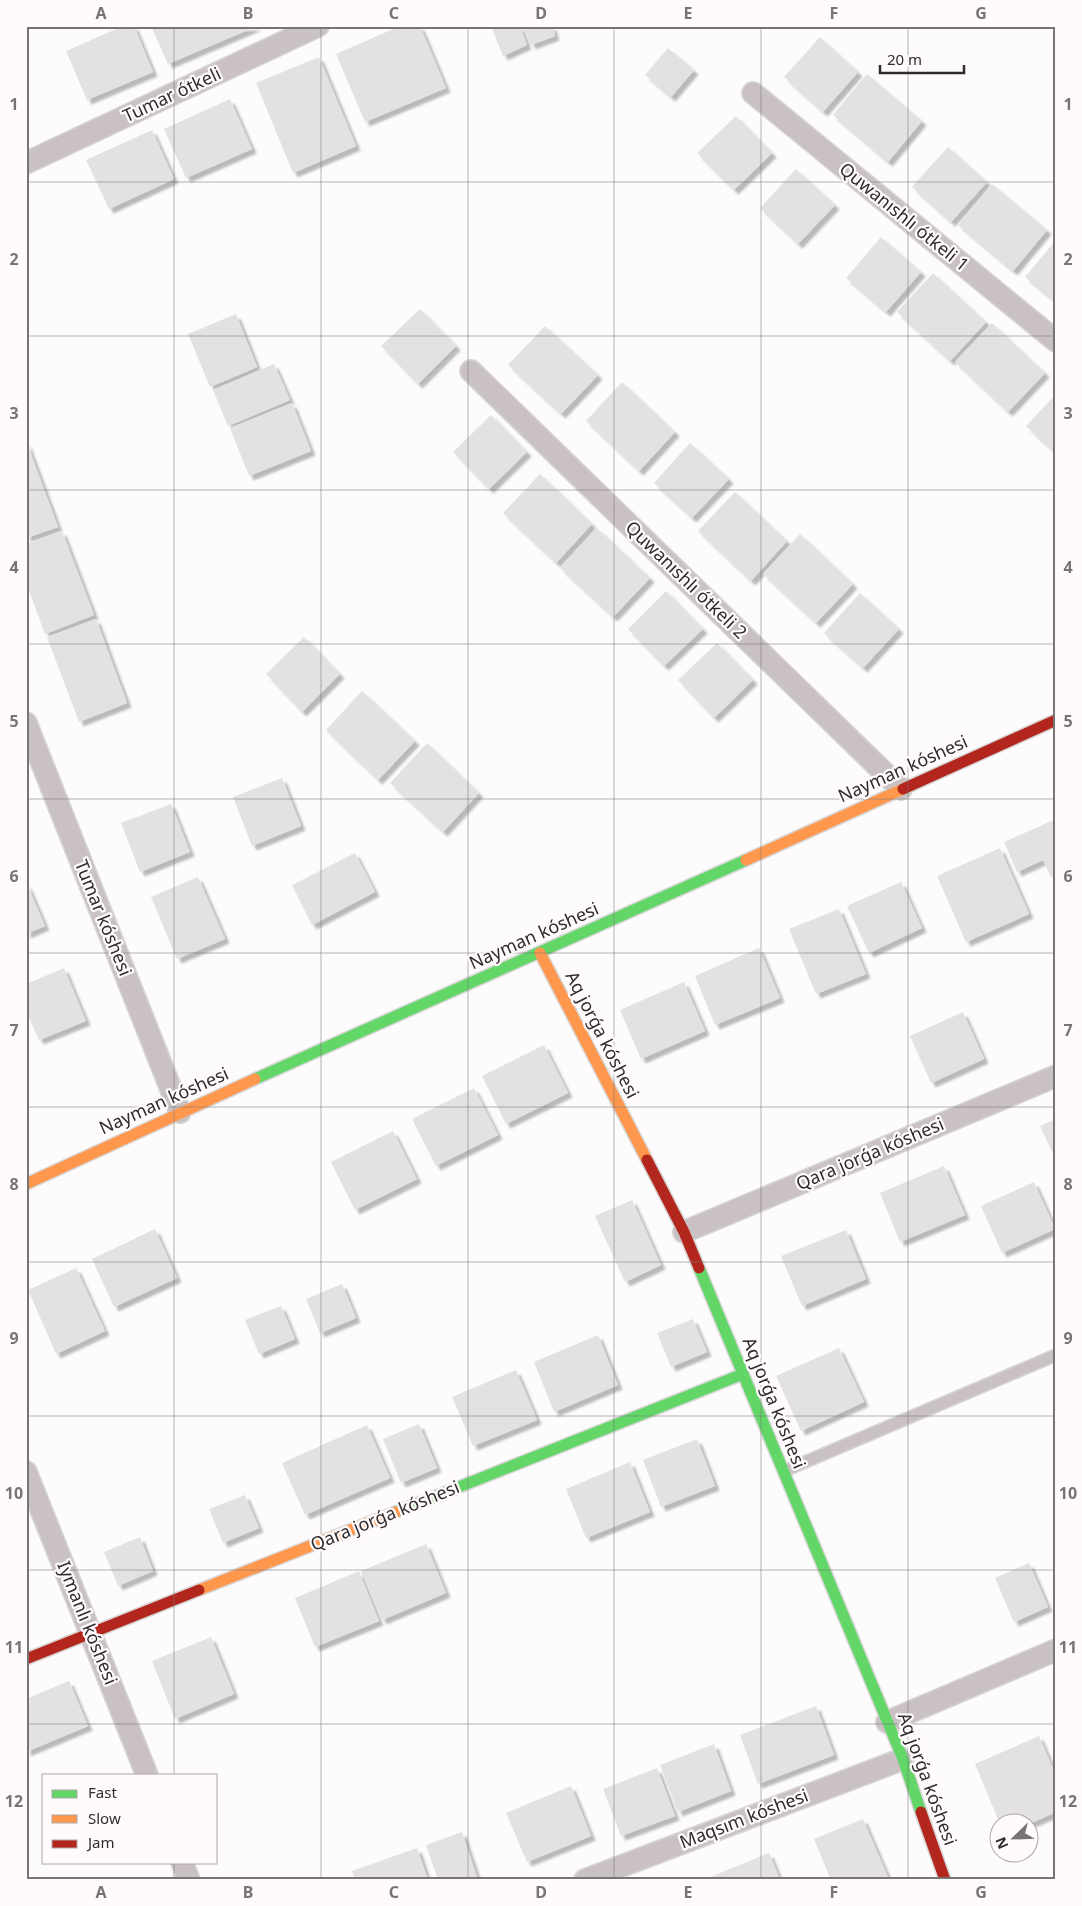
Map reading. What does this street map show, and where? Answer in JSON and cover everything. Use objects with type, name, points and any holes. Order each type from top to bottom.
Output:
[{"type":"street","name":"Tumar ótkeli","points":[[26,164],[318,26]]},
{"type":"street","name":"Quwanıshlı ótkeli 1","points":[[753,94],[1056,342]]},
{"type":"street","name":"Quwanıshlı ótkeli 2","points":[[471,371],[901,789]]},
{"type":"street","name":"Nayman kóshesi","points":[[26,1184],[180,1112],[540,953],[1056,720]]},
{"type":"street","name":"Tumar kóshesi","points":[[26,723],[180,1112]]},
{"type":"street","name":"Aq jorǵa kóshesi","points":[[540,953],[684,1232],[903,1759],[945,1880]]},
{"type":"street","name":"Qara jorǵa kóshesi","points":[[684,1232],[1056,1076]]},
{"type":"street","name":"Qara jorǵa kóshesi","points":[[26,1659],[743,1374]]},
{"type":"street","name":"Iymanlı kóshesi","points":[[26,1472],[148,1774]]},
{"type":"street","points":[[887,1722],[1056,1650]]},
{"type":"street","name":"Maqsım kóshesi","points":[[585,1880],[903,1759]]},
{"type":"street","points":[[183,1864],[189,1880]]},
{"type":"lane","points":[[784,1471],[1056,1355]]},
{"type":"building","points":[[123,26],[134,26],[153,72],[87,100],[66,51]]},
{"type":"building","points":[[151,26],[257,26],[168,64]]},
{"type":"building","points":[[400,26],[420,26],[446,88],[365,122],[336,54]]},
{"type":"building","points":[[491,26],[520,26],[527,45],[503,56]]},
{"type":"building","points":[[523,26],[552,26],[555,36],[531,45]]},
{"type":"building","points":[[820,37],[858,72],[823,112],[784,77]]},
{"type":"building","points":[[668,48],[694,70],[671,97],[645,75]]},
{"type":"building","points":[[319,57],[356,146],[293,173],[256,83]]},
{"type":"building","points":[[867,74],[922,121],[888,162],[833,115]]},
{"type":"building","points":[[230,99],[252,149],[186,178],[164,129]]},
{"type":"building","points":[[736,116],[772,153],[734,190],[697,153]]},
{"type":"building","points":[[152,130],[174,179],[109,209],[86,160]]},
{"type":"building","points":[[948,147],[987,182],[951,222],[912,187]]},
{"type":"building","points":[[796,169],[835,205],[798,244],[760,208]]},
{"type":"building","points":[[992,184],[1047,230],[1013,271],[958,225]]},
{"type":"building","points":[[881,237],[921,272],[886,312],[846,278]]},
{"type":"building","points":[[1056,240],[1056,302],[1025,277]]},
{"type":"building","points":[[933,273],[986,322],[950,361],[897,312]]},
{"type":"building","points":[[420,309],[456,346],[418,384],[381,346]]},
{"type":"building","points":[[236,314],[257,367],[210,387],[188,334]]},
{"type":"building","points":[[992,323],[1045,373],[1008,412],[955,362]]},
{"type":"building","points":[[545,326],[598,375],[561,414],[508,365]]},
{"type":"building","points":[[274,364],[290,400],[228,426],[213,390]]},
{"type":"building","points":[[622,382],[675,432],[639,471],[586,421]]},
{"type":"building","points":[[1056,394],[1056,454],[1026,426]]},
{"type":"building","points":[[292,403],[311,451],[249,476],[230,428]]},
{"type":"building","points":[[491,415],[527,452],[489,489],[453,452]]},
{"type":"building","points":[[26,441],[58,527],[26,538]]},
{"type":"building","points":[[690,443],[729,479],[692,518],[654,483]]},
{"type":"building","points":[[540,474],[592,524],[556,563],[503,513]]},
{"type":"building","points":[[735,492],[787,541],[751,581],[698,531]]},
{"type":"building","points":[[597,528],[650,578],[613,617],[560,568]]},
{"type":"building","points":[[62,531],[94,615],[45,634],[26,583],[26,544]]},
{"type":"building","points":[[800,534],[853,584],[816,623],[763,574]]},
{"type":"building","points":[[666,591],[703,629],[664,666],[628,629]]},
{"type":"building","points":[[860,593],[899,629],[863,668],[824,633]]},
{"type":"building","points":[[96,619],[127,703],[79,722],[47,637]]},
{"type":"building","points":[[304,637],[340,674],[302,712],[266,674]]},
{"type":"building","points":[[717,643],[753,680],[714,718],[678,680]]},
{"type":"building","points":[[362,691],[415,741],[378,780],[326,730]]},
{"type":"building","points":[[427,743],[479,793],[443,832],[390,783]]},
{"type":"building","points":[[282,778],[301,826],[252,846],[233,797]]},
{"type":"building","points":[[171,804],[190,852],[140,872],[121,823]]},
{"type":"building","points":[[1056,819],[1056,875],[1051,877],[1043,860],[1017,872],[1004,842]]},
{"type":"building","points":[[1000,848],[1029,914],[966,942],[937,876]]},
{"type":"building","points":[[355,853],[375,892],[312,925],[292,885]]},
{"type":"building","points":[[198,877],[225,939],[177,959],[151,897]]},
{"type":"building","points":[[26,882],[45,926],[26,934]]},
{"type":"building","points":[[901,882],[922,928],[869,953],[847,906]]},
{"type":"building","points":[[839,909],[866,974],[816,994],[789,929]]},
{"type":"building","points":[[759,948],[780,998],[715,1025],[695,976]]},
{"type":"building","points":[[64,968],[86,1021],[39,1040],[26,1011],[26,984]]},
{"type":"building","points":[[684,982],[705,1031],[641,1059],[620,1010]]},
{"type":"building","points":[[963,1012],[984,1059],[931,1083],[910,1036]]},
{"type":"building","points":[[544,1045],[568,1093],[506,1124],[482,1076]]},
{"type":"building","points":[[474,1088],[498,1135],[436,1166],[412,1119]]},
{"type":"building","points":[[1056,1119],[1056,1160],[1040,1126]]},
{"type":"building","points":[[393,1131],[417,1179],[355,1210],[331,1162]]},
{"type":"building","points":[[944,1166],[965,1215],[900,1242],[880,1193]]},
{"type":"building","points":[[1034,1182],[1055,1229],[1002,1253],[981,1206]]},
{"type":"building","points":[[632,1200],[661,1265],[625,1282],[595,1216]]},
{"type":"building","points":[[155,1229],[177,1278],[114,1307],[92,1259]]},
{"type":"building","points":[[846,1230],[866,1279],[802,1306],[781,1256]]},
{"type":"building","points":[[76,1268],[105,1331],[56,1354],[28,1290]]},
{"type":"building","points":[[342,1284],[356,1318],[320,1333],[306,1299]]},
{"type":"building","points":[[281,1306],[295,1339],[259,1354],[245,1320]]},
{"type":"building","points":[[693,1319],[707,1352],[671,1367],[657,1333]]},
{"type":"building","points":[[598,1335],[618,1385],[554,1412],[534,1362]]},
{"type":"building","points":[[839,1348],[864,1402],[801,1431],[776,1376]]},
{"type":"building","points":[[516,1370],[537,1420],[473,1446],[452,1397]]},
{"type":"building","points":[[419,1424],[437,1468],[401,1483],[383,1439]]},
{"type":"building","points":[[367,1425],[390,1478],[305,1515],[282,1463]]},
{"type":"building","points":[[697,1439],[715,1486],[661,1507],[643,1460]]},
{"type":"building","points":[[630,1462],[650,1512],[586,1538],[566,1489]]},
{"type":"building","points":[[245,1495],[259,1528],[223,1543],[209,1509]]},
{"type":"building","points":[[140,1537],[153,1571],[118,1586],[104,1552]]},
{"type":"building","points":[[426,1544],[446,1593],[382,1620],[361,1571]]},
{"type":"building","points":[[1029,1563],[1048,1607],[1014,1622],[995,1578]]},
{"type":"building","points":[[359,1571],[379,1621],[315,1647],[295,1598]]},
{"type":"building","points":[[211,1637],[234,1694],[175,1719],[152,1661]]},
{"type":"building","points":[[69,1681],[88,1726],[26,1752],[26,1699]]},
{"type":"building","points":[[816,1706],[834,1755],[758,1784],[740,1735]]},
{"type":"building","points":[[1039,1736],[1056,1776],[1056,1812],[1040,1819],[1040,1814],[996,1814],[975,1764]]},
{"type":"building","points":[[714,1744],[731,1791],[678,1812],[660,1765]]},
{"type":"building","points":[[657,1768],[675,1816],[621,1836],[603,1789]]},
{"type":"building","points":[[571,1786],[591,1836],[527,1862],[506,1813]]},
{"type":"building","points":[[863,1819],[889,1880],[831,1880],[814,1839]]},
{"type":"building","points":[[462,1832],[478,1880],[438,1880],[426,1845]]},
{"type":"building","points":[[417,1848],[428,1880],[355,1880],[352,1871]]},
{"type":"building","points":[[769,1853],[780,1880],[703,1880]]},
{"type":"traffic: fast","points":[[255,1079],[746,860]]},
{"type":"traffic: fast","points":[[699,1268],[903,1759],[921,1812]]},
{"type":"traffic: fast","points":[[396,1512],[743,1374]]},
{"type":"traffic: slow","points":[[746,860],[903,789]]},
{"type":"traffic: slow","points":[[540,953],[647,1160]]},
{"type":"traffic: slow","points":[[26,1184],[255,1079]]},
{"type":"traffic: slow","points":[[199,1590],[396,1512]]},
{"type":"traffic: jam","points":[[903,789],[1056,720]]},
{"type":"traffic: jam","points":[[647,1160],[684,1232],[699,1268]]},
{"type":"traffic: jam","points":[[26,1659],[199,1590]]},
{"type":"traffic: jam","points":[[921,1812],[945,1880]]}]
